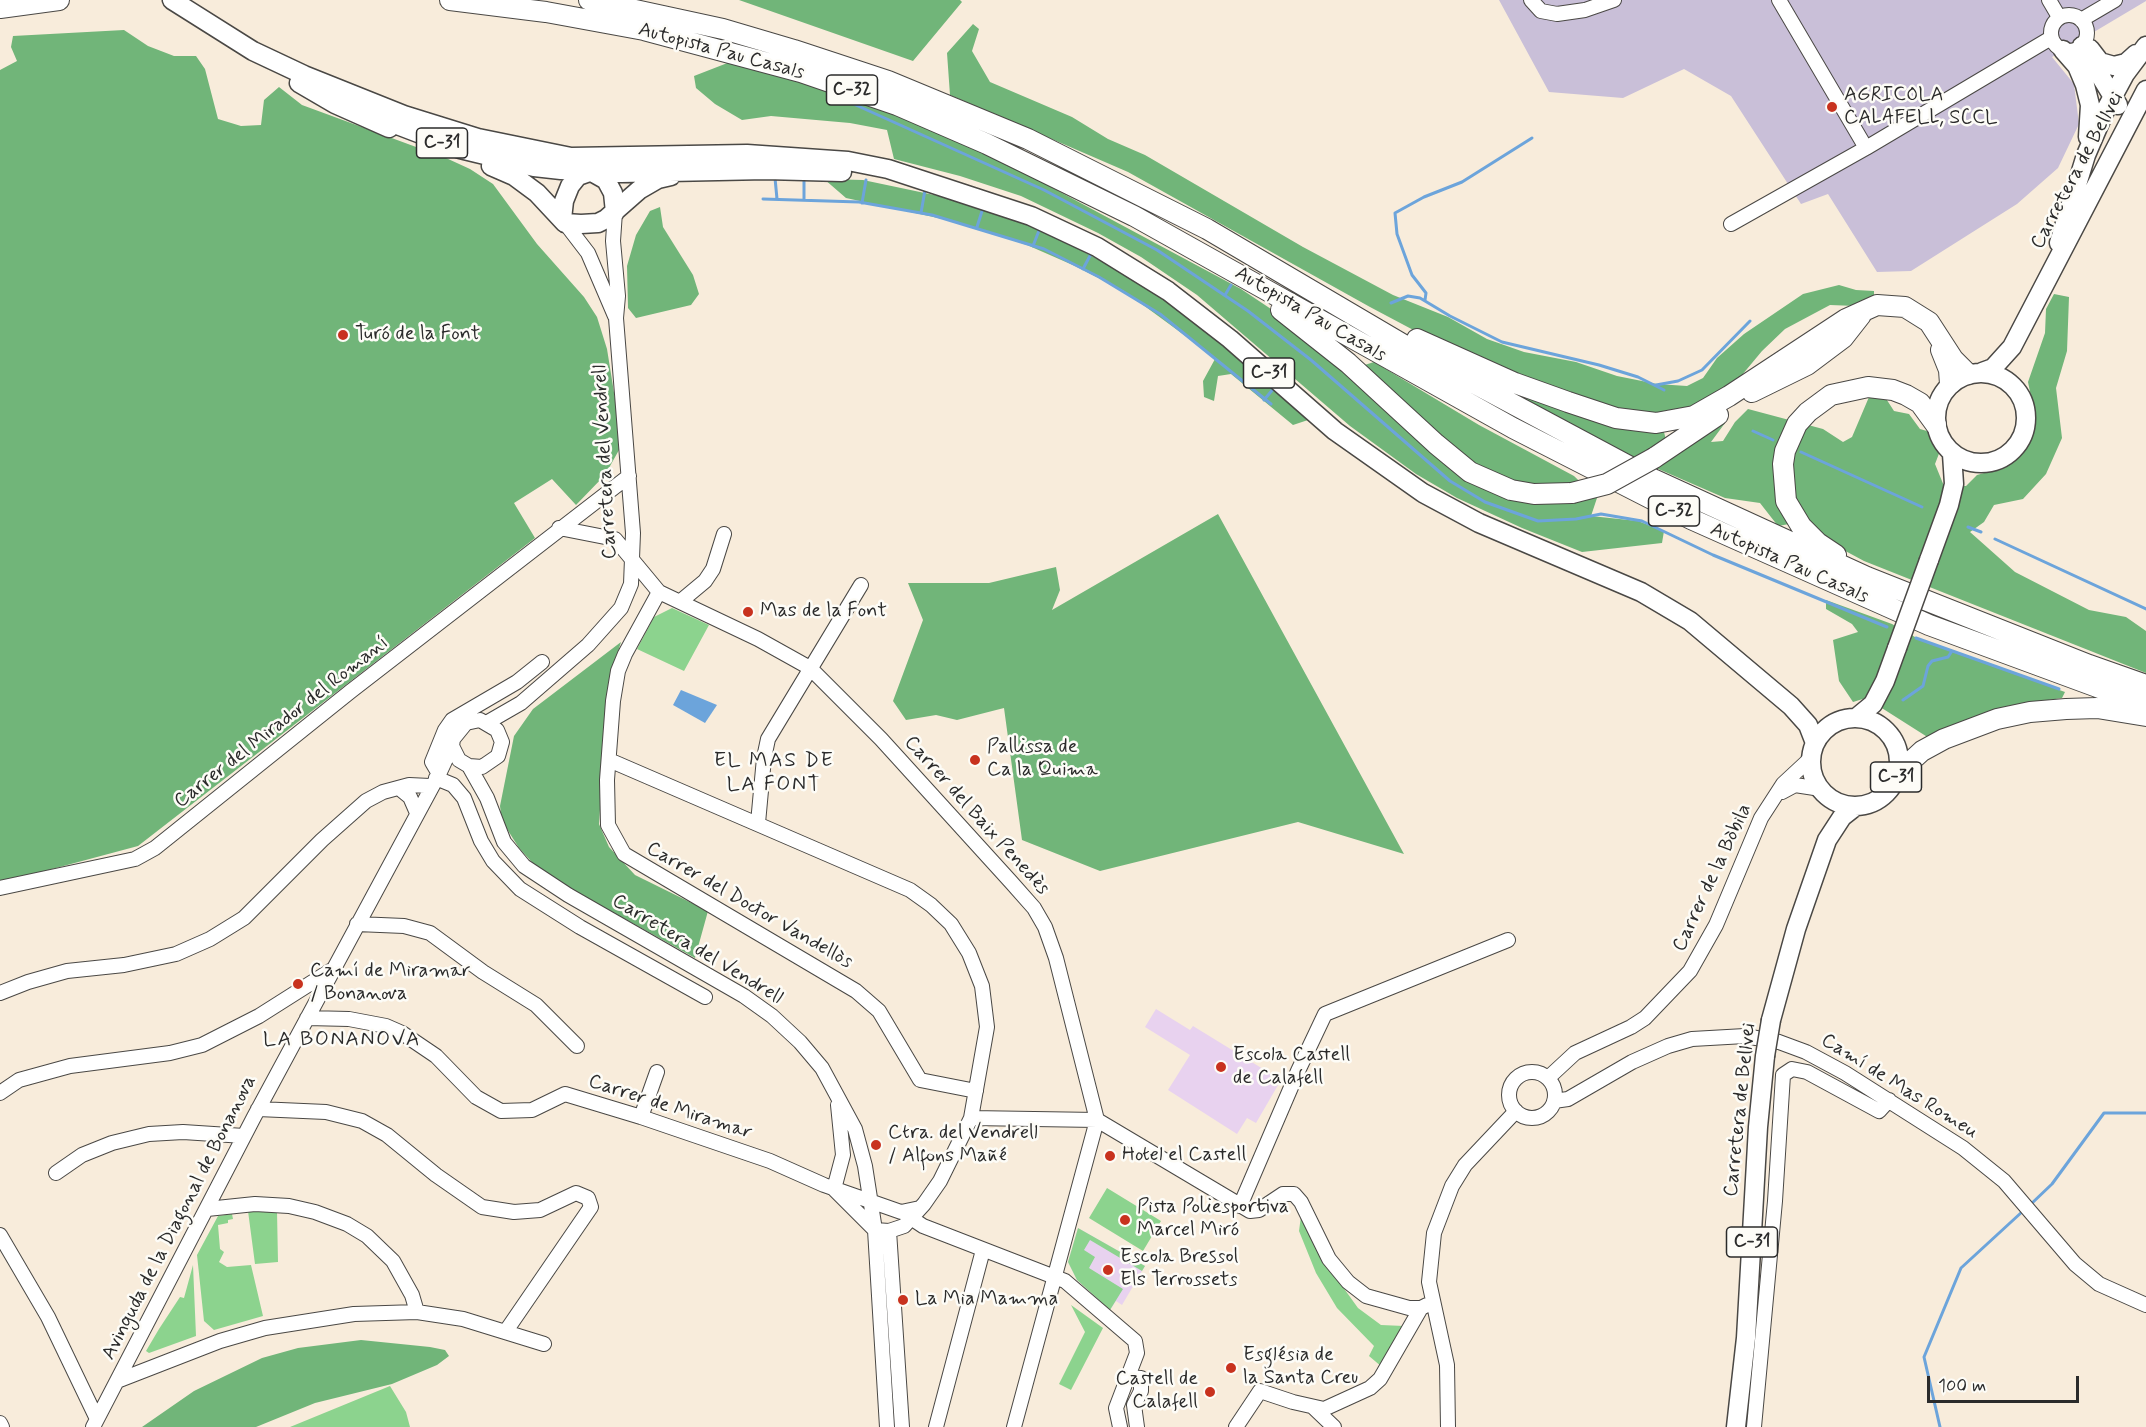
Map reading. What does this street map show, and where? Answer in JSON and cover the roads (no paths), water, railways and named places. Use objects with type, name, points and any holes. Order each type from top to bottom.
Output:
[{"type":"highway","points":[[0,8],[59,0]]},
{"type":"highway","name":"Autopista Pau Casals","points":[[450,0],[546,12],[644,30],[801,72],[897,105],[1069,183],[1225,266],[1513,428],[1691,519],[1929,625],[2146,705]]},
{"type":"highway","name":"Autopista Pau Casals","points":[[589,0],[723,29],[795,50],[964,111],[1136,191],[1330,299],[1420,355],[1610,459],[1867,578],[2146,685]]},
{"type":"highway","points":[[1225,266],[1247,288],[1279,308],[1348,363],[1470,472],[1511,490],[1534,494],[1572,494],[1607,484],[1654,458],[1755,390],[1786,378],[1807,365],[1843,338],[1862,315],[1878,309],[1901,311],[1926,326],[1946,360],[1950,384]]},
{"type":"highway","points":[[1330,299],[1515,383],[1616,418],[1640,422],[1665,422],[1694,416],[1730,396],[1846,319],[1877,305],[1905,307],[1929,322],[1953,359],[1975,373]]},
{"type":"highway","points":[[1867,578],[1854,565],[1818,543],[1801,526],[1786,501],[1783,464],[1797,424],[1819,403],[1843,391],[1861,387],[1881,387],[1906,395],[1920,403],[1936,425]]},
{"type":"highway","points":[[1898,773],[1922,751],[1936,743],[1997,719],[2030,712],[2097,708],[2146,716]]},
{"type":"main road","name":"C-31","points":[[162,0],[301,84],[359,110],[460,149],[534,167],[591,171],[831,171],[864,174],[947,188]]},
{"type":"main road","name":"C-31","points":[[172,0],[214,32],[304,75],[404,115],[478,138],[571,157],[784,156],[848,161],[888,169],[1031,216],[1097,247],[1137,271],[1193,310],[1335,431],[1394,475],[1469,518],[1586,566],[1670,607],[1710,636],[1791,706],[1808,725],[1813,751],[1813,775],[1824,792],[1841,803],[1856,806],[1874,801],[1882,796],[1898,773],[1896,745],[1884,729]]},
{"type":"main road","points":[[2084,43],[2100,62],[2114,66],[2126,63],[2146,45]]},
{"type":"main road","points":[[2084,43],[2122,115],[2119,131],[2100,168],[2096,188]]},
{"type":"main road","points":[[2057,44],[2077,66],[2090,105],[2086,156]]},
{"type":"main road","name":"Carretera de Bellvei","points":[[2050,272],[2086,156],[2113,96],[2146,45]]},
{"type":"main road","points":[[301,84],[335,104],[383,126],[478,160],[514,176],[537,193],[564,221],[598,223],[615,212],[639,190],[658,179],[693,172]]},
{"type":"main road","name":"Carretera de Bellvei","points":[[1975,373],[1994,368],[2012,347],[2146,90]]},
{"type":"main road","points":[[478,138],[527,158],[582,165],[606,180],[613,193],[615,212]]},
{"type":"main road","points":[[564,221],[564,201],[570,186],[578,176],[600,166],[687,163],[707,156]]},
{"type":"main road","name":"Carretera de Bellvei","points":[[2012,347],[2011,372],[2017,390]]},
{"type":"main road","points":[[1975,373],[2002,378],[2017,390],[2025,407],[2026,425],[2017,447],[2001,460],[1979,464],[1964,461],[1952,454],[1940,439],[1936,425],[1936,408],[1950,384],[1975,373]]},
{"type":"main road","points":[[1856,718],[1873,704],[1885,681],[1949,505],[1955,469],[1952,454]]},
{"type":"main road","points":[[1949,505],[1970,471],[1979,464]]},
{"type":"main road","points":[[1884,729],[1882,706],[1885,681]]},
{"type":"main road","name":"C-31","points":[[1791,706],[1812,719],[1835,723],[1856,718]]},
{"type":"main road","points":[[1856,718],[1871,721],[1884,729]]},
{"type":"main road","points":[[1813,751],[1823,731],[1835,723]]},
{"type":"main road","name":"Carretera de Bellvei","points":[[1736,1427],[1746,1338],[1758,1127],[1765,1056],[1771,1020],[1796,929],[1827,840],[1831,818],[1824,792]]},
{"type":"main road","name":"Carretera de Bellvei","points":[[1827,840],[1842,817],[1856,806]]},
{"type":"street","points":[[1531,0],[1540,11],[1557,14],[1585,10],[1614,0]]},
{"type":"street","points":[[1779,0],[1866,148]]},
{"type":"street","points":[[2049,0],[2059,17]]},
{"type":"street","points":[[2081,20],[2115,0]]},
{"type":"street","points":[[1731,224],[2057,44],[2076,49],[2084,43],[2086,27],[2081,20],[2070,15],[2059,17],[2052,25],[2057,44]]},
{"type":"street","name":"Carretera del Vendrell","points":[[488,722],[521,704],[606,628],[621,608],[631,584],[633,560],[629,476],[616,318],[618,296],[613,241],[615,212]]},
{"type":"street","name":"Carretera del Vendrell","points":[[564,221],[588,253],[616,318]]},
{"type":"street","name":"Carrer del Mirador del Romaní","points":[[0,888],[135,859],[156,848],[559,528],[629,476]]},
{"type":"street","points":[[559,528],[615,539],[658,592]]},
{"type":"street","points":[[681,601],[705,581],[713,569],[724,534]]},
{"type":"street","points":[[758,823],[764,758],[768,740],[861,585]]},
{"type":"street","name":"Carrer del Baix Penedès","points":[[658,592],[798,658],[810,668],[881,739],[1034,908],[1056,958],[1097,1120],[1014,1427]]},
{"type":"street","name":"Carrer del Doctor Vandellòs","points":[[658,592],[618,671],[607,780],[608,825],[624,854],[856,991],[879,1011],[920,1080],[976,1091]]},
{"type":"street","points":[[435,779],[432,762],[437,746],[452,720],[517,682],[542,662]]},
{"type":"street","name":"Carretera del Vendrell","points":[[500,735],[521,704]]},
{"type":"street","points":[[0,993],[28,981],[67,971],[124,965],[176,954],[210,939],[244,918],[366,801],[399,788],[435,779],[466,764],[488,765],[498,756],[500,735],[488,722],[473,720],[466,723],[453,739],[452,746],[455,756],[466,764]]},
{"type":"street","name":"Avinguda de la Diagonal de Bonanova","points":[[95,1423],[258,1109],[452,746]]},
{"type":"street","name":"Carrer de la Bòbila","points":[[1548,1078],[1575,1053],[1631,1028],[1645,1018],[1690,970],[1716,925],[1750,842],[1771,801],[1813,751]]},
{"type":"street","points":[[609,760],[910,890],[931,905],[951,924],[969,953],[982,986],[987,1027],[970,1118],[940,1180],[904,1226],[882,1230]]},
{"type":"street","name":"Carretera del Vendrell","points":[[466,764],[487,798],[497,829],[524,866],[560,891],[744,996],[772,1016],[800,1042],[822,1068],[855,1129],[872,1201],[882,1230]]},
{"type":"street","name":"Carretera del Vendrell","points":[[487,798],[488,765]]},
{"type":"street","points":[[435,779],[453,785],[464,798],[481,841],[493,861],[520,888],[580,927],[705,997]]},
{"type":"street","points":[[1771,801],[1795,785],[1824,792]]},
{"type":"street","points":[[399,788],[410,797],[417,813]]},
{"type":"street","points":[[357,924],[404,926],[430,933],[483,972],[536,1005],[577,1046]]},
{"type":"street","points":[[1240,1206],[1325,1014],[1508,940]]},
{"type":"street","points":[[0,1093],[19,1080],[70,1066],[170,1053],[202,1045],[259,1016],[332,970]]},
{"type":"street","name":"Carrer de Miramar","points":[[307,1018],[349,1018],[386,1026],[402,1033],[436,1056],[476,1097],[501,1111],[510,1113],[532,1110],[565,1094],[770,1161],[834,1189],[901,1212],[913,1213],[923,1226],[1056,1276],[1135,1341],[1138,1347],[1128,1377]]},
{"type":"street","name":"Camí de Mas Romeu","points":[[1554,1101],[1568,1099],[1632,1062],[1668,1046],[1717,1035],[1759,1037],[1806,1052],[1889,1100],[1963,1148],[2004,1181],[2075,1264],[2099,1284],[2146,1305]]},
{"type":"street","points":[[1754,1427],[1774,1213],[1783,1075],[1792,1069],[1807,1072],[1879,1111],[1889,1100]]},
{"type":"street","points":[[641,1117],[657,1071]]},
{"type":"street","points":[[1532,1071],[1548,1078],[1554,1087],[1554,1101],[1547,1113],[1529,1118],[1516,1111],[1508,1094],[1516,1077],[1532,1071]]},
{"type":"street","points":[[836,1092],[843,1155],[834,1189],[882,1230],[902,1427]]},
{"type":"street","points":[[258,1109],[326,1112],[362,1121],[387,1135],[436,1175],[482,1207],[514,1212],[540,1210],[576,1192],[588,1198],[591,1208],[506,1331]]},
{"type":"street","points":[[1236,1427],[1258,1393],[1263,1391],[1324,1409],[1370,1388],[1380,1379],[1426,1305],[1432,1243],[1439,1216],[1452,1186],[1479,1148],[1516,1111]]},
{"type":"street","points":[[970,1118],[1097,1120],[1250,1211],[1259,1210],[1283,1194],[1294,1194],[1329,1258],[1348,1282],[1366,1296],[1409,1308],[1426,1305]]},
{"type":"street","points":[[56,1173],[82,1155],[112,1143],[149,1134],[183,1132],[244,1136]]},
{"type":"street","points":[[207,1209],[255,1204],[289,1206],[315,1212],[347,1224],[367,1236],[393,1261],[412,1295],[417,1312]]},
{"type":"street","points":[[882,1230],[887,1427]]},
{"type":"street","points":[[0,1235],[48,1317],[95,1423]]},
{"type":"street","points":[[936,1427],[983,1250]]},
{"type":"street","points":[[1426,1305],[1447,1365],[1448,1427]]},
{"type":"street","points":[[117,1381],[188,1352],[265,1328],[354,1314],[417,1312],[463,1319],[544,1344]]},
{"type":"street","points":[[1120,1427],[1116,1408],[1128,1377],[1142,1378],[1141,1391],[1134,1405],[1137,1427]]},
{"type":"street","points":[[1313,1407],[1334,1427]]},
{"type":"street","points":[[0,1423],[2,1427]]},
{"type":"water","points":[[681,690],[717,705],[705,723],[673,705]]},
{"type":"waterway","points":[[847,101],[1044,190],[1157,250],[1248,311],[1311,360],[1450,481],[1485,502],[1538,521],[1576,519],[1601,514],[1642,521],[1713,555],[1887,627]]},
{"type":"waterway","points":[[1425,300],[1426,293],[1412,275],[1397,234],[1395,213],[1424,197],[1462,182],[1532,138]]},
{"type":"waterway","points":[[804,177],[804,199]]},
{"type":"waterway","points":[[775,178],[777,199]]},
{"type":"waterway","points":[[862,203],[866,180]]},
{"type":"waterway","points":[[921,213],[925,190]]},
{"type":"waterway","points":[[763,199],[859,202],[932,215],[1044,249],[1099,277],[1160,314],[1271,404]]},
{"type":"waterway","points":[[977,227],[983,208]]},
{"type":"waterway","points":[[1033,246],[1040,228]]},
{"type":"waterway","points":[[1083,269],[1092,252]]},
{"type":"waterway","points":[[1225,295],[1231,285]]},
{"type":"waterway","points":[[1391,303],[1408,296],[1420,298],[1502,342],[1599,365],[1638,377],[1664,390]]},
{"type":"waterway","points":[[1656,385],[1678,381],[1702,370],[1750,321]]},
{"type":"waterway","points":[[1264,400],[1274,388]]},
{"type":"waterway","points":[[1753,431],[1773,440]]},
{"type":"waterway","points":[[1801,452],[1922,507]]},
{"type":"waterway","points":[[1968,527],[1981,532]]},
{"type":"waterway","points":[[1995,539],[2146,609]]},
{"type":"waterway","points":[[1916,638],[2059,689]]},
{"type":"waterway","points":[[1903,700],[1923,686],[1928,666],[1932,661],[1948,657],[1952,651]]},
{"type":"waterway","points":[[2030,1205],[2052,1184],[2104,1113],[2146,1113]]},
{"type":"waterway","points":[[1940,1427],[1924,1357],[1961,1268],[2023,1211]]},
{"type":"place","name":"AGRICOLA CALAFELL, SCCL","points":[[1832,107]]},
{"type":"place","name":"Turó de la Font","points":[[343,335]]},
{"type":"place","name":"Mas de la Font","points":[[748,612]]},
{"type":"place","name":"Pallissa de Ca la Quima","points":[[975,760]]},
{"type":"place","name":"Camí de Miramar / Bonanova","points":[[298,984]]},
{"type":"place","name":"Escola Castell de Calafell","points":[[1221,1067]]},
{"type":"place","name":"Ctra. del Vendrell / Alfons Mañé","points":[[876,1145]]},
{"type":"place","name":"Hotel el Castell","points":[[1110,1156]]},
{"type":"place","name":"Pista Poliesportiva Marcel Miró","points":[[1125,1220]]},
{"type":"place","name":"Escola Bressol Els Terrossets","points":[[1108,1270]]},
{"type":"place","name":"La Mia Mamma","points":[[903,1300]]},
{"type":"place","name":"Església de la Santa Creu","points":[[1231,1368]]},
{"type":"place","name":"Castell de Calafell","points":[[1210,1392]]},
{"type":"district","name":"EL MAS DE LA FONT","points":[[774,774]]},
{"type":"district","name":"LA BONANOVA","points":[[342,1041]]}]
